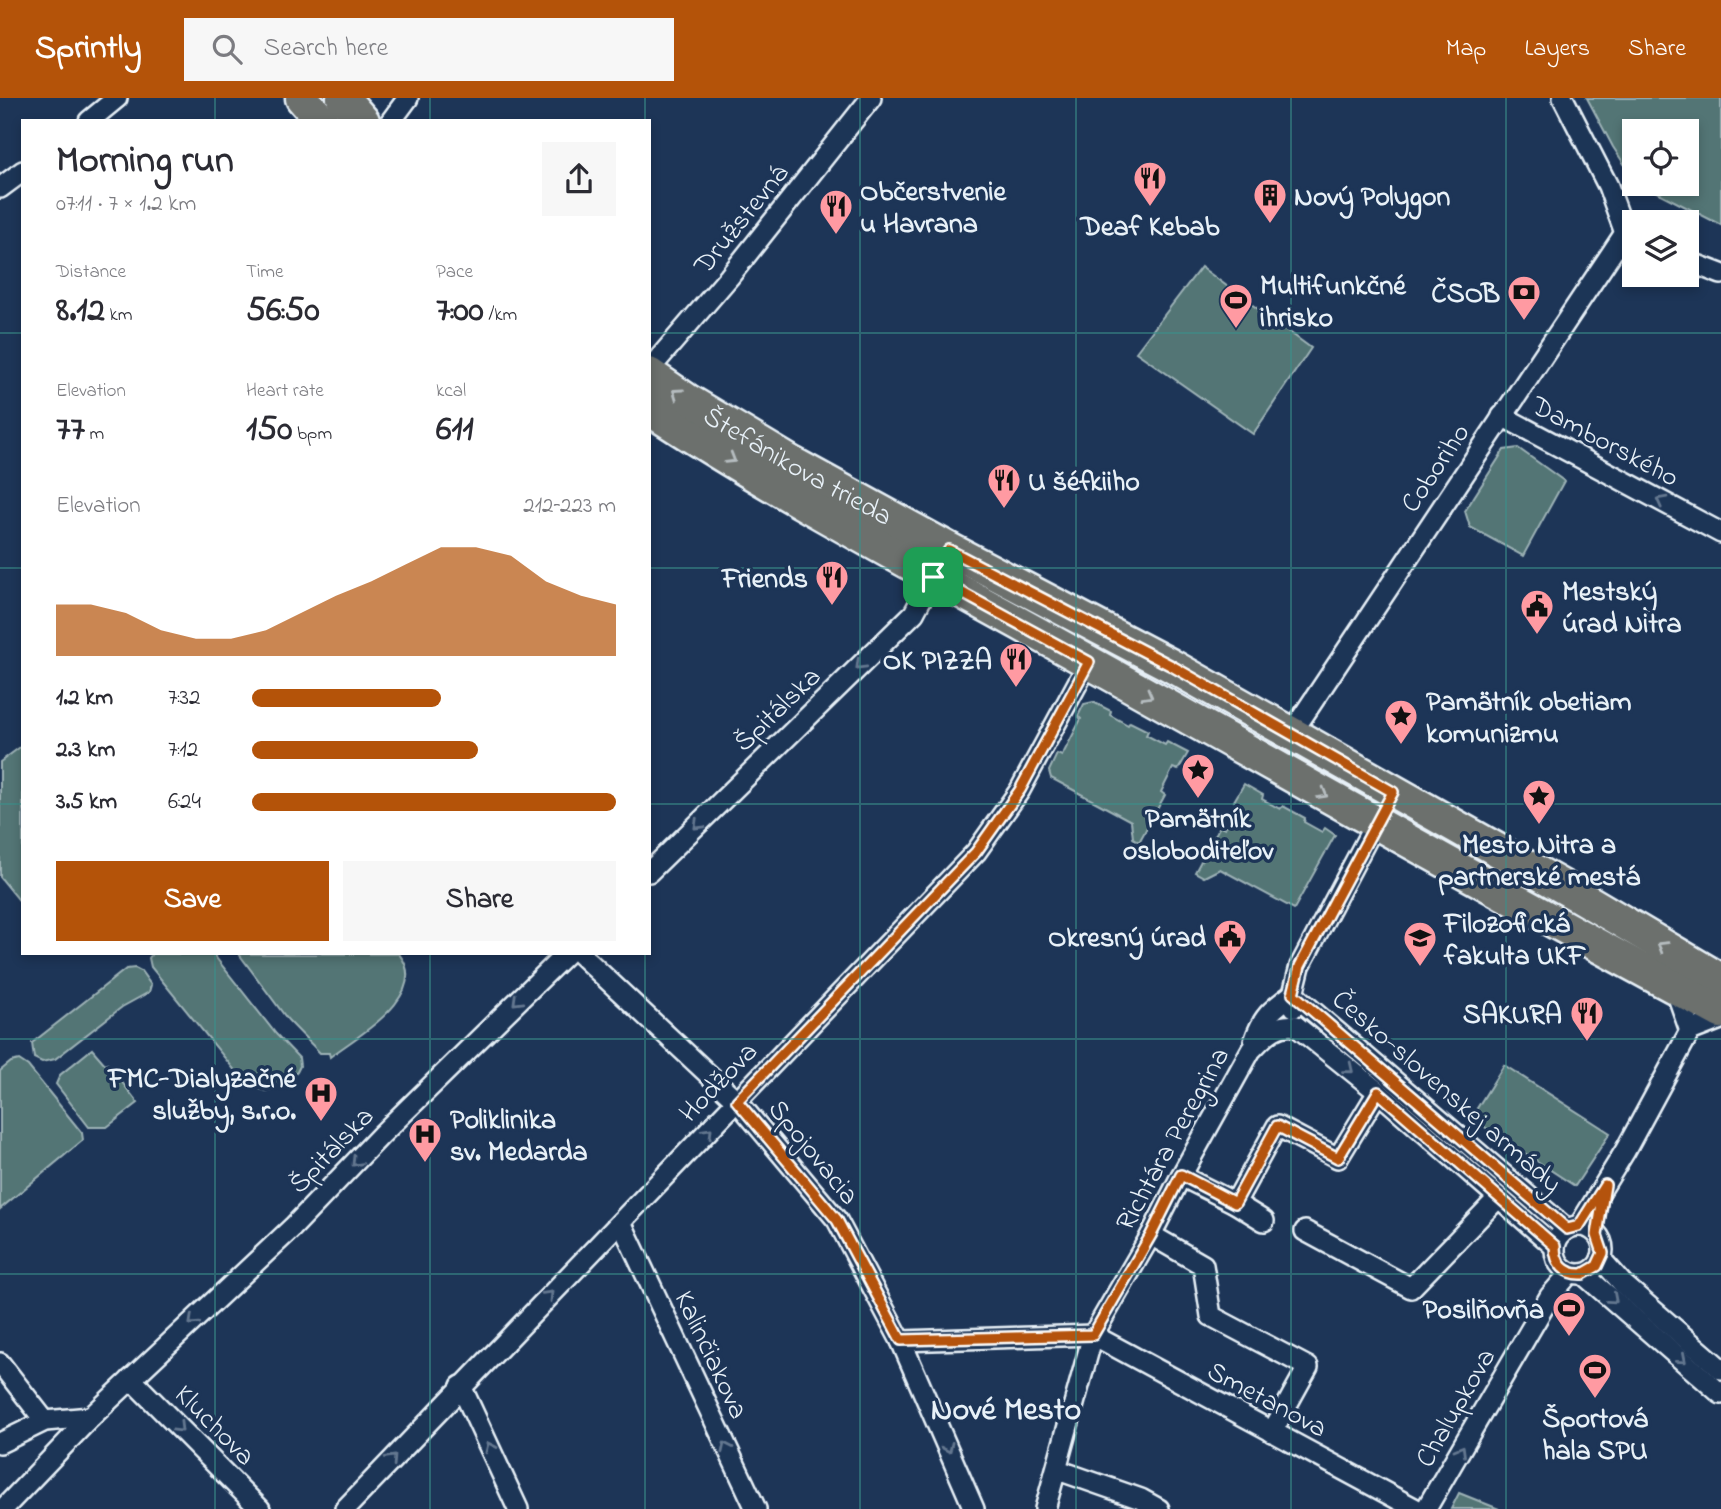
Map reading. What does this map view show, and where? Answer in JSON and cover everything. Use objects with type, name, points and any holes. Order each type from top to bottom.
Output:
[{"type":"main road","points":[[302,98],[320,119]]},
{"type":"main road","points":[[343,98],[361,119]]},
{"type":"main road","name":"Štefánikova trieda","points":[[651,373],[687,400],[792,463],[949,550],[1170,665],[1580,896],[1721,980]]},
{"type":"main road","name":"Štefánikova trieda","points":[[651,410],[933,577],[1272,764],[1375,824],[1721,1012]]},
{"type":"main road","points":[[933,577],[949,550]]},
{"type":"main road","points":[[1272,764],[1291,734]]},
{"type":"main road","points":[[1375,824],[1393,792]]},
{"type":"street","points":[[91,119],[117,98]]},
{"type":"street","points":[[392,119],[408,98]]},
{"type":"street","name":"Družstevná","points":[[651,370],[729,277],[871,98]]},
{"type":"street","points":[[1563,98],[1622,217]]},
{"type":"street","points":[[0,188],[21,172]]},
{"type":"street","name":"Coboriho","points":[[1291,734],[1502,416],[1622,246]]},
{"type":"street","points":[[1699,266],[1721,274]]},
{"type":"street","name":"Damborského","points":[[1502,416],[1721,533]]},
{"type":"street","name":"Špitálska","points":[[651,870],[914,613],[933,577]]},
{"type":"street","name":"Hodžova","points":[[345,1509],[976,852],[1020,790],[1089,662]]},
{"type":"street","points":[[1296,1026],[1293,994],[1300,966],[1375,824]]},
{"type":"street","name":"Špitálska","points":[[3,1509],[91,1417],[293,1227],[382,1134],[565,955]]},
{"type":"street","name":"Spojovacia","points":[[581,955],[737,1101],[837,1220],[901,1340],[974,1509]]},
{"type":"street","points":[[1675,988],[1690,1031]]},
{"type":"street","points":[[1251,1050],[1259,1027],[1270,1010],[1293,994]]},
{"type":"street","name":"Česko-slovenskej armády","points":[[1293,994],[1573,1227]]},
{"type":"street","points":[[1573,1227],[1586,1227],[1597,1235],[1602,1246],[1601,1259],[1591,1272],[1566,1264],[1557,1239],[1573,1227],[1605,1185],[1690,1031],[1721,1019]]},
{"type":"street","name":"Richtára Peregrina","points":[[1045,1509],[1058,1470],[1093,1335],[1151,1235],[1181,1175],[1251,1050],[1268,1032],[1284,1024],[1296,1026]]},
{"type":"street","name":"Česko-slovenskej armády","points":[[1296,1026],[1378,1092],[1498,1198],[1566,1264],[1721,1394]]},
{"type":"street","points":[[1235,1203],[1277,1126],[1338,1158],[1378,1092]]},
{"type":"street","points":[[1181,1175],[1264,1221]]},
{"type":"street","points":[[1597,1235],[1605,1185]]},
{"type":"street","points":[[1305,1231],[1411,1288],[1498,1198]]},
{"type":"street","name":"Kalinčiakova","points":[[621,1222],[755,1509]]},
{"type":"street","points":[[1151,1235],[1203,1265],[1211,1316],[1308,1367],[1272,1432]]},
{"type":"street","points":[[1601,1259],[1623,1284],[1721,1370]]},
{"type":"street","name":"Chalupkova","points":[[1426,1509],[1566,1264]]},
{"type":"street","points":[[901,1340],[1093,1335]]},
{"type":"street","name":"Smetanova","points":[[1093,1335],[1416,1509]]},
{"type":"street","points":[[0,1363],[45,1421]]},
{"type":"street","name":"Kluchova","points":[[131,1379],[260,1509]]},
{"type":"street","points":[[461,1386],[518,1509]]},
{"type":"street","points":[[0,1443],[45,1421],[91,1417]]},
{"type":"street","points":[[1058,1470],[1141,1499],[1159,1509]]},
{"type":"green space","points":[[1587,98],[1721,98],[1721,225],[1699,214],[1699,210],[1692,210],[1664,196],[1699,196],[1699,119],[1622,119],[1622,161]]},
{"type":"green space","points":[[1201,267],[1311,348],[1253,434],[1136,352]]},
{"type":"green space","points":[[1518,448],[1564,481],[1523,556],[1470,527],[1465,511],[1504,450]]},
{"type":"green space","points":[[1093,702],[1111,711],[1110,715],[1128,725],[1130,722],[1148,731],[1146,735],[1188,753],[1178,770],[1173,768],[1161,792],[1165,795],[1139,842],[1133,838],[1131,821],[1051,778],[1049,771],[1057,754],[1062,756],[1081,719],[1078,716],[1084,704]]},
{"type":"green space","points":[[21,746],[21,903],[0,877],[0,762]]},
{"type":"green space","points":[[1244,784],[1263,795],[1262,799],[1305,818],[1304,822],[1322,832],[1325,828],[1335,835],[1294,909],[1220,869],[1204,877],[1195,872],[1220,826],[1225,828],[1238,804],[1234,801]]},
{"type":"green space","points":[[151,955],[214,955],[276,1034],[299,1058],[300,1066],[297,1072],[279,1087],[265,1091],[245,1083],[151,967],[149,958]]},
{"type":"green space","points":[[240,955],[400,955],[407,969],[406,984],[399,999],[387,1013],[330,1057],[329,1053],[320,1053],[288,1020]]},
{"type":"green space","points":[[135,968],[141,971],[151,985],[149,992],[122,1007],[55,1059],[42,1062],[34,1058],[32,1043],[126,969]]},
{"type":"green space","points":[[92,1049],[107,1063],[138,1103],[107,1127],[89,1127],[56,1084],[60,1075]]},
{"type":"green space","points":[[19,1060],[28,1066],[82,1133],[83,1140],[0,1209],[0,1071],[11,1062]]},
{"type":"green space","points":[[1504,1065],[1610,1133],[1575,1186],[1471,1118]]},
{"type":"green space","points":[[1459,1493],[1499,1509],[1451,1509]]},
{"type":"place","name":"Deaf Kebab","points":[[1150,208]]},
{"type":"place","name":"Nový Polygon","points":[[1270,225]]},
{"type":"place","name":"Občerstvenie u Havrana","points":[[836,236]]},
{"type":"place","name":"ČSOB","points":[[1524,322]]},
{"type":"place","name":"Multifunkčné ihrisko","points":[[1236,330]]},
{"type":"place","name":"U šéfkiiho","points":[[1004,510]]},
{"type":"place","name":"Friends","points":[[832,607]]},
{"type":"place","name":"Mestský úrad Nitra","points":[[1537,636]]},
{"type":"place","name":"OK PIZZA","points":[[1016,689]]},
{"type":"place","name":"Pamätník obetiam komunizmu","points":[[1401,746]]},
{"type":"place","name":"Pamätník osloboditeľov","points":[[1198,800]]},
{"type":"place","name":"Mesto Nitra a partnerské mestá","points":[[1539,826]]},
{"type":"place","name":"Okresný úrad","points":[[1230,966]]},
{"type":"place","name":"Filozofická fakulta UKF","points":[[1420,968]]},
{"type":"place","name":"SAKURA","points":[[1587,1043]]},
{"type":"place","name":"FMC-Dialyzačné služby, s.r.o.","points":[[321,1123]]},
{"type":"place","name":"Poliklinika sv. Medarda","points":[[425,1164]]},
{"type":"place","name":"Posilňovňa","points":[[1569,1338]]},
{"type":"place","name":"Športová hala SPU","points":[[1595,1400]]},
{"type":"district","name":"Nové Mesto","points":[[1006,1408]]},
{"type":"route","points":[[949,550],[1170,665],[1393,792],[1300,966],[1293,994],[1567,1229],[1579,1226],[1605,1185],[1597,1235],[1601,1240],[1603,1253],[1591,1272],[1577,1275],[1565,1271],[1555,1255],[1555,1246],[1378,1092],[1338,1158],[1277,1126],[1235,1203],[1181,1175],[1151,1235],[1093,1335],[901,1340],[837,1220],[737,1101],[976,852],[1020,790],[1089,662],[933,577],[949,550]]}]
